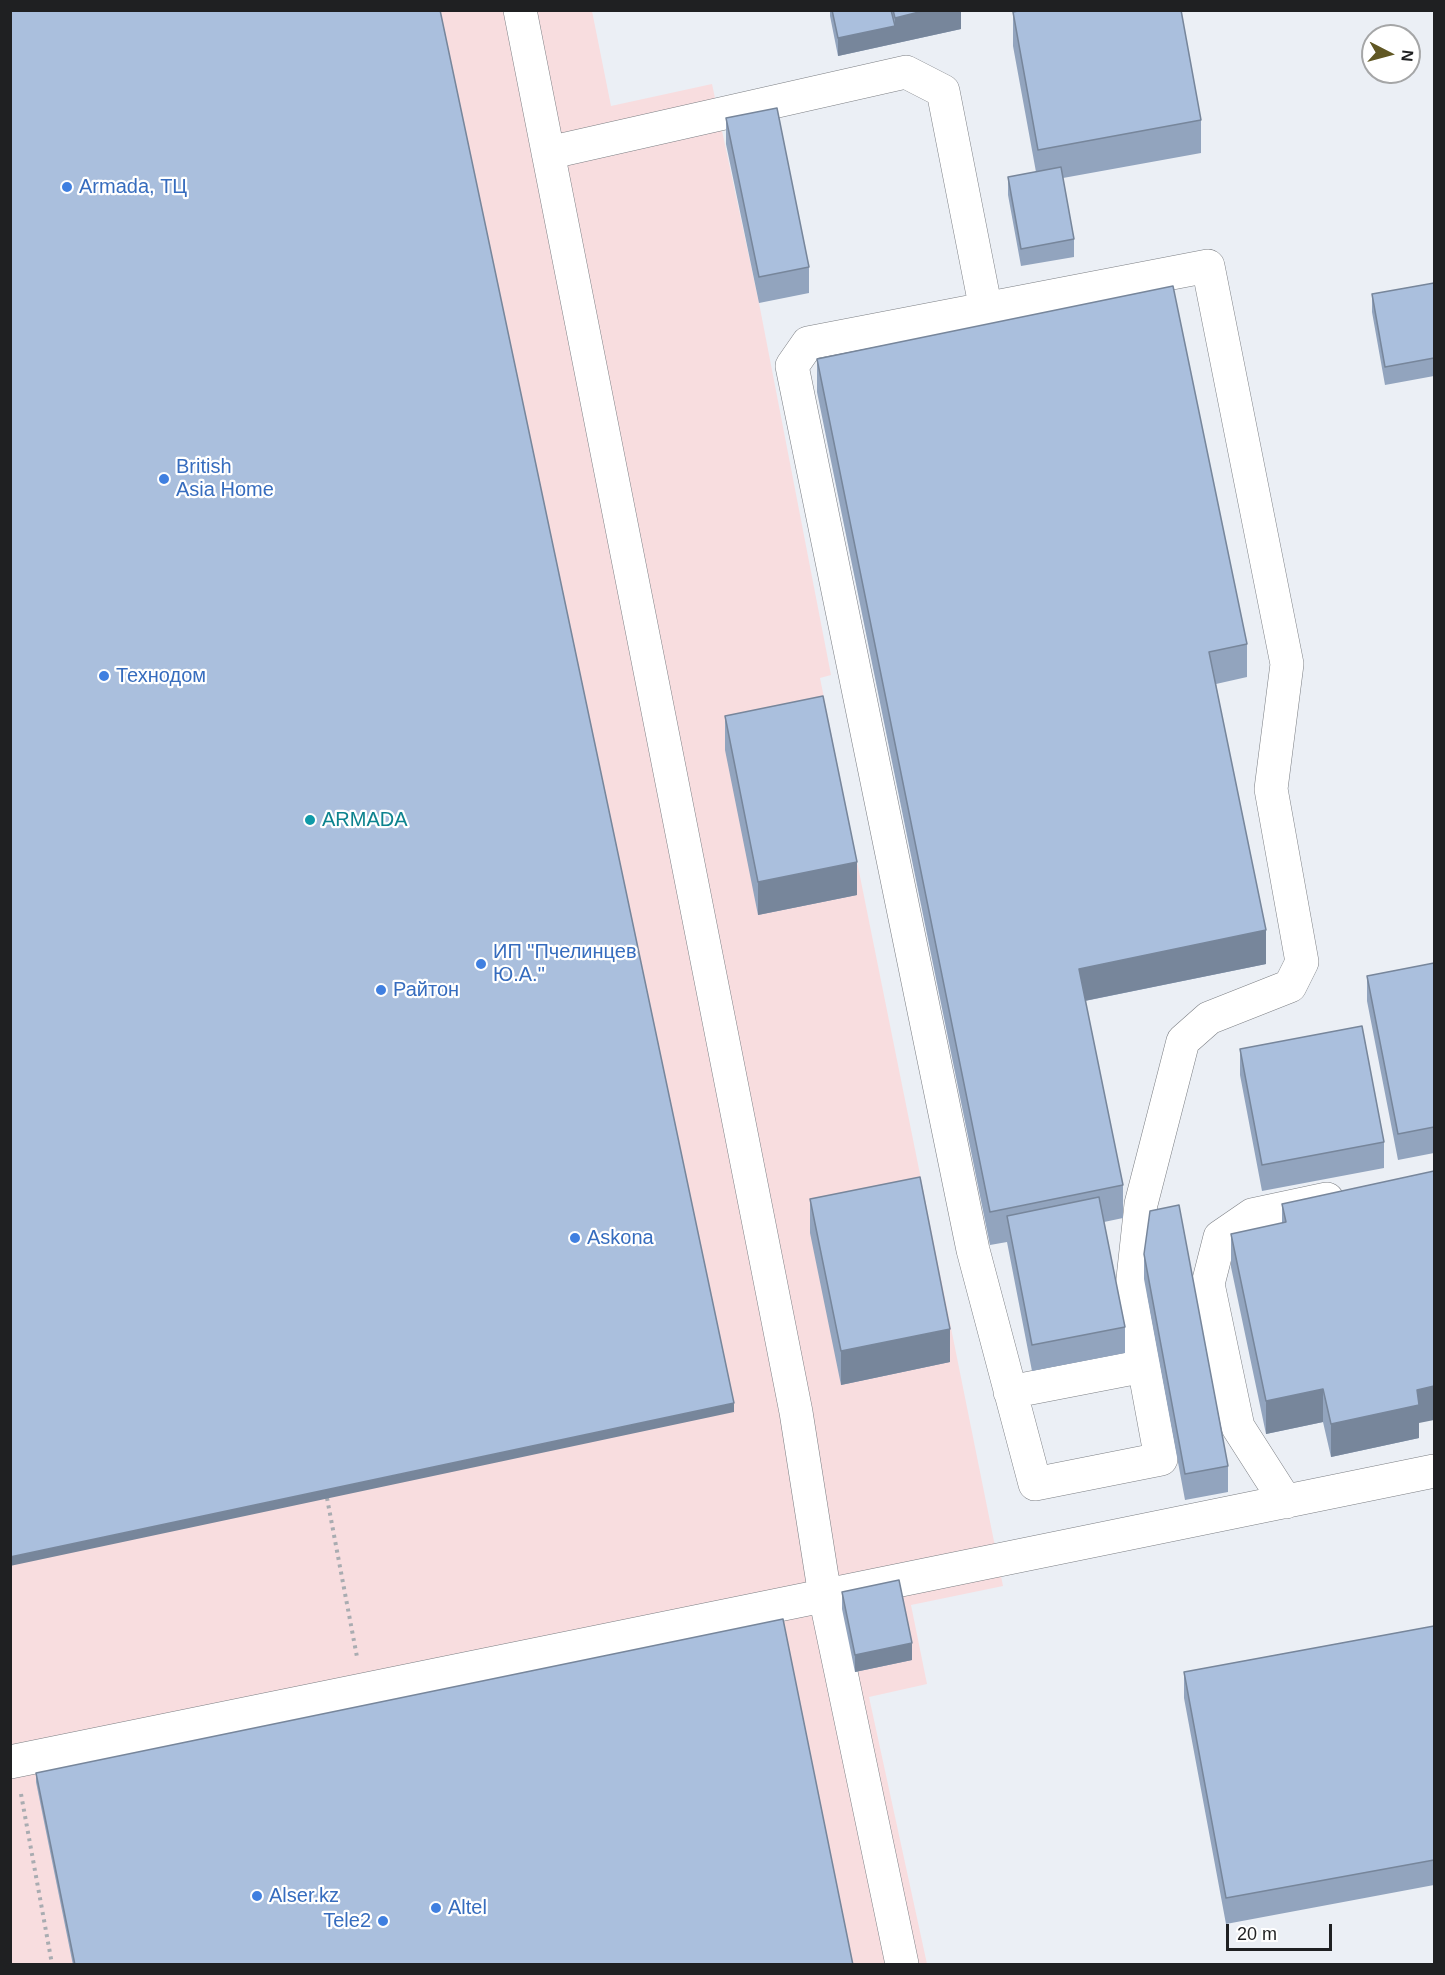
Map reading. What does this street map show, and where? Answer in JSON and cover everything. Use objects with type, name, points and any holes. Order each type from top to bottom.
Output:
[{"type":"lane","points":[[520,10],[796,1412],[825,1596],[902,1965]]},
{"type":"lane","points":[[548,153],[906,72],[943,91],[986,310]]},
{"type":"lane","points":[[1208,266],[1287,664],[1271,789],[1302,962],[1290,986],[1209,1018],[1183,1041],[1141,1204],[1131,1297],[1161,1459],[1035,1484],[973,1250],[792,366],[808,343],[986,310],[1208,266]]},
{"type":"lane","points":[[1286,1502],[1238,1427],[1208,1284],[1220,1237],[1251,1215],[1354,1193]]},
{"type":"lane","points":[[1010,1392],[1144,1366]]},
{"type":"lane","points":[[13,1762],[1434,1471]]},
{"type":"path","points":[[327,1498],[363,1690]]},
{"type":"path","points":[[13,1762],[52,1965]]},
{"type":"shaded area","points":[[11,11],[592,11],[611,106],[712,84],[759,303],[831,675],[820,678],[1003,1586],[911,1605],[927,1684],[869,1697],[927,1964],[11,1964]]},
{"type":"building","name":"ARMADA","points":[[10,10],[440,10],[734,1403],[10,1557]]},
{"type":"building","points":[[832,10],[891,10],[895,26],[838,38]]},
{"type":"building","points":[[893,10],[927,10],[895,18]]},
{"type":"building","points":[[1023,10],[1181,10],[1201,120],[1038,150],[1013,12]]},
{"type":"building","points":[[777,108],[809,267],[759,277],[726,118]]},
{"type":"building","points":[[1061,167],[1074,239],[1021,249],[1008,177]]},
{"type":"building","points":[[1434,283],[1434,358],[1385,367],[1372,294]]},
{"type":"building","points":[[1173,286],[1247,644],[1209,652],[1266,930],[1079,969],[1123,1185],[990,1212],[817,359]]},
{"type":"building","points":[[823,696],[857,862],[758,882],[725,716]]},
{"type":"building","points":[[1434,963],[1434,1127],[1398,1134],[1367,976]]},
{"type":"building","points":[[1362,1026],[1384,1142],[1262,1165],[1240,1049]]},
{"type":"building","points":[[1434,1171],[1434,1386],[1417,1390],[1419,1405],[1331,1424],[1323,1389],[1266,1401],[1231,1234],[1286,1222],[1282,1204]]},
{"type":"building","points":[[920,1177],[950,1329],[841,1351],[810,1199]]},
{"type":"building","points":[[1099,1197],[1125,1327],[1032,1345],[1007,1216]]},
{"type":"building","points":[[1179,1205],[1228,1466],[1185,1474],[1144,1254],[1150,1211]]},
{"type":"building","points":[[899,1580],[912,1643],[855,1655],[842,1592]]},
{"type":"building","points":[[783,1619],[853,1965],[75,1965],[36,1773]]},
{"type":"building","points":[[1434,1626],[1434,1860],[1226,1898],[1184,1672]]},
{"type":"place","name":"Armada, ТЦ","points":[[67,187]]},
{"type":"place","name":"British Asia Home","points":[[164,479]]},
{"type":"place","name":"Технодом","points":[[104,676]]},
{"type":"place","name":"ARMADA","points":[[310,820]]},
{"type":"place","name":"ИП \"Пчелинцев Ю.А.\"","points":[[481,964]]},
{"type":"place","name":"Райтон","points":[[381,990]]},
{"type":"place","name":"Askona","points":[[575,1238]]},
{"type":"place","name":"Alser.kz","points":[[257,1896]]},
{"type":"place","name":"Altel","points":[[436,1908]]},
{"type":"place","name":"Tele2","points":[[383,1921]]}]
